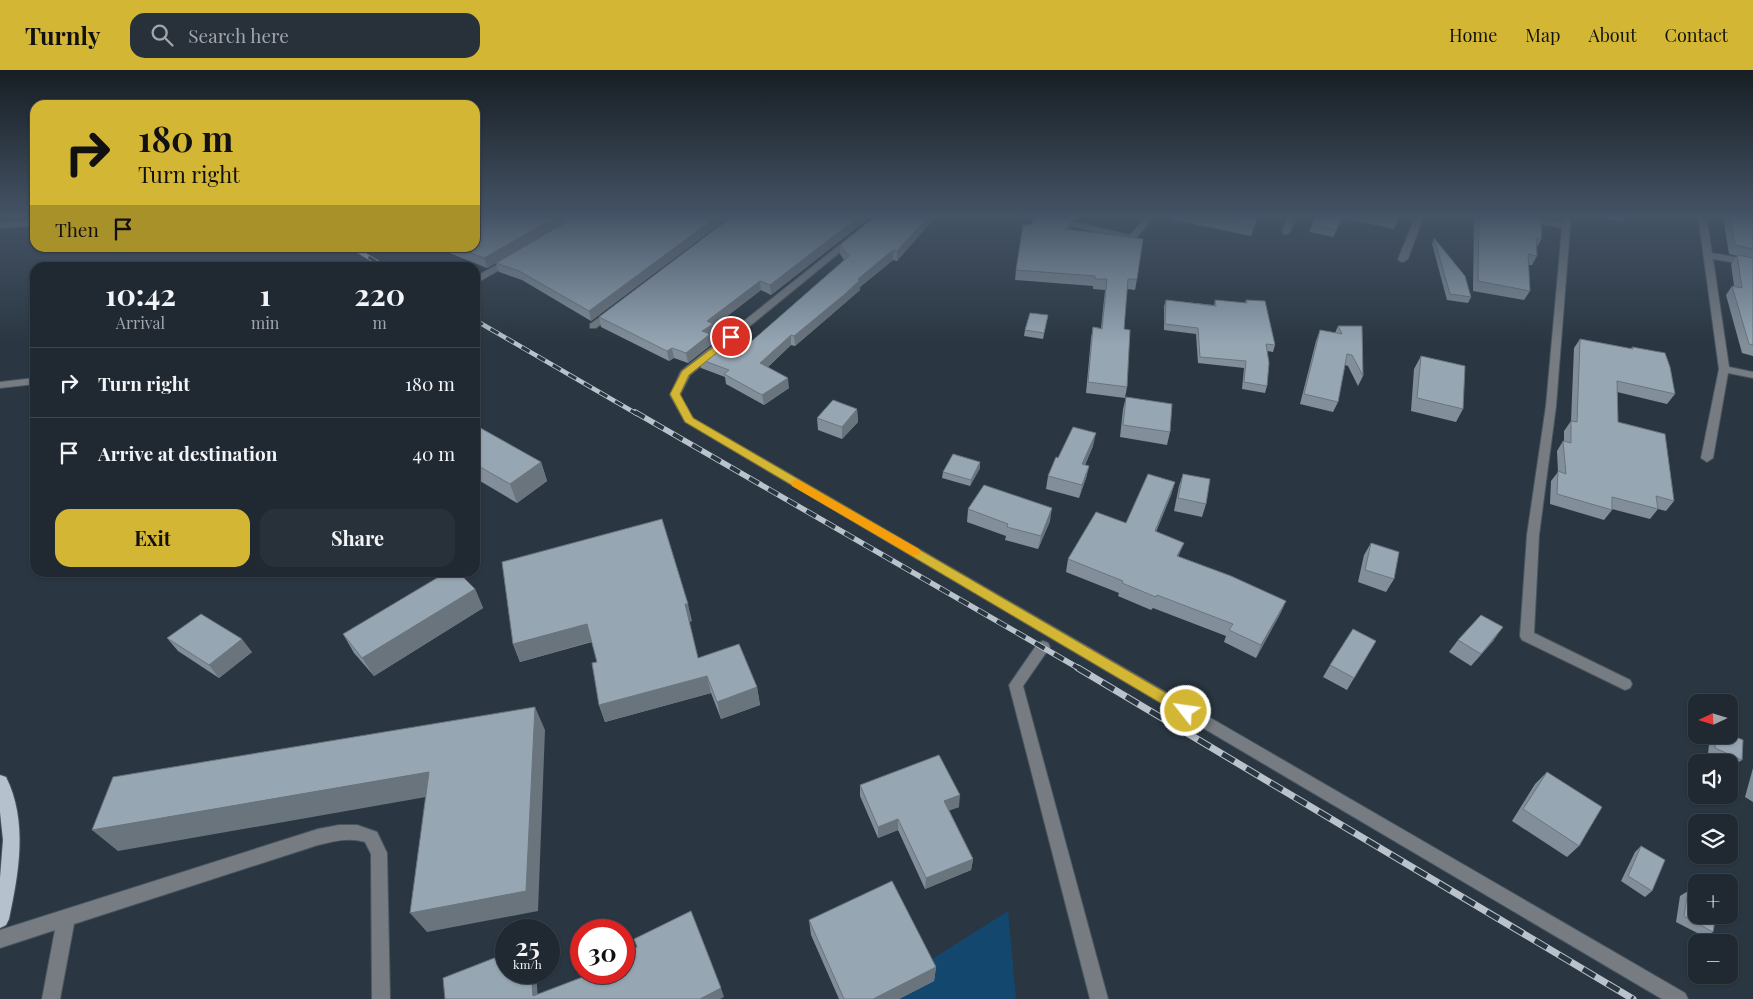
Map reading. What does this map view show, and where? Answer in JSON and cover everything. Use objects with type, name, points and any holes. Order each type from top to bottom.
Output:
[{"type":"main road","points":[[0,782],[4,789],[12,835],[11,871],[0,919]]},
{"type":"street","points":[[480,278],[514,258]]},
{"type":"street","points":[[827,258],[685,373],[675,394],[689,420],[1679,999]]},
{"type":"street","points":[[1564,258],[1551,406],[1533,535],[1528,636],[1626,684]]},
{"type":"street","points":[[1707,458],[1724,369],[1708,258]]},
{"type":"street","points":[[1727,258],[1753,263]]},
{"type":"street","points":[[593,326],[624,303]]},
{"type":"street","points":[[1724,369],[1753,375]]},
{"type":"street","points":[[0,385],[30,381]]},
{"type":"street","points":[[1043,647],[1016,685],[1099,999]]},
{"type":"street","points":[[0,939],[318,837],[339,832],[357,831],[371,836],[379,853],[381,999]]},
{"type":"street","points":[[51,999],[66,918]]},
{"type":"shaded area","points":[[1008,911],[1016,999],[869,999]]},
{"type":"building","points":[[504,258],[660,258],[589,311],[519,271],[496,263]]},
{"type":"building","points":[[677,258],[805,258],[770,285],[760,281],[707,321],[713,324],[702,331],[710,334],[686,353],[672,348],[667,351],[599,317]]},
{"type":"building","points":[[846,258],[883,258],[858,279],[860,280],[845,294],[794,336],[791,335],[760,363],[788,378],[762,395],[724,374],[729,370],[699,359],[723,339],[745,347]]},
{"type":"building","points":[[1018,258],[1140,258],[1137,279],[1128,279],[1124,329],[1130,330],[1127,387],[1088,382],[1093,327],[1102,329],[1107,279],[1095,279],[1095,276],[1016,270]]},
{"type":"building","points":[[1440,258],[1451,258],[1465,276],[1471,297],[1450,294]]},
{"type":"building","points":[[1478,258],[1528,258],[1530,291],[1478,281]]},
{"type":"building","points":[[1738,258],[1753,258],[1753,345],[1749,344],[1732,286],[1742,288]]},
{"type":"building","points":[[1166,300],[1216,306],[1215,300],[1247,303],[1246,300],[1265,301],[1275,345],[1266,344],[1269,363],[1267,386],[1244,382],[1246,361],[1200,357],[1198,328],[1165,324]]},
{"type":"building","points":[[1030,313],[1048,315],[1044,333],[1025,330]]},
{"type":"building","points":[[1338,326],[1362,326],[1363,376],[1352,355],[1347,354],[1338,402],[1304,394],[1320,330],[1342,334]]},
{"type":"building","points":[[1580,339],[1665,353],[1670,367],[1675,394],[1617,381],[1618,422],[1665,434],[1674,501],[1656,496],[1658,509],[1612,497],[1612,510],[1557,494],[1558,471],[1566,474],[1563,441],[1571,443],[1571,421],[1577,422]]},
{"type":"building","points":[[1421,356],[1465,366],[1463,409],[1417,398]]},
{"type":"building","points":[[1126,397],[1172,404],[1170,432],[1123,425]]},
{"type":"building","points":[[833,400],[857,409],[842,427],[817,418]]},
{"type":"building","points":[[1073,427],[1096,433],[1082,464],[1089,466],[1082,485],[1048,476],[1056,457],[1058,458]]},
{"type":"building","points":[[480,428],[541,462],[510,484],[480,467]]},
{"type":"building","points":[[953,454],[980,462],[971,480],[943,472]]},
{"type":"building","points":[[1148,474],[1175,482],[1155,531],[1184,543],[1177,556],[1231,576],[1286,601],[1261,645],[1229,630],[1233,624],[1157,595],[1156,597],[1122,583],[1123,581],[1068,559],[1096,512],[1126,523]]},
{"type":"building","points":[[1183,474],[1210,479],[1206,504],[1178,498]]},
{"type":"building","points":[[984,485],[1052,508],[1041,536],[1007,527],[1008,524],[968,509]]},
{"type":"building","points":[[662,519],[688,604],[685,604],[698,658],[739,644],[757,687],[717,702],[707,676],[599,705],[592,663],[597,662],[587,624],[513,644],[502,562]]},
{"type":"building","points":[[1371,543],[1399,552],[1394,579],[1365,570]]},
{"type":"building","points":[[439,577],[463,577],[475,589],[362,658],[343,634]]},
{"type":"building","points":[[201,614],[242,639],[209,665],[167,638]]},
{"type":"building","points":[[1481,615],[1503,627],[1481,654],[1458,640]]},
{"type":"building","points":[[1353,629],[1376,641],[1354,678],[1330,665]]},
{"type":"building","points":[[535,707],[526,891],[410,913],[429,772],[92,830],[113,777]]},
{"type":"building","points":[[1738,738],[1743,740],[1742,760],[1738,758],[1738,754],[1728,754],[1715,748],[1715,744],[1738,744]]},
{"type":"building","points":[[939,755],[960,795],[944,801],[973,859],[926,878],[898,819],[878,827],[860,785]]},
{"type":"building","points":[[1547,772],[1602,807],[1579,846],[1523,809]]},
{"type":"building","points":[[1641,846],[1665,860],[1652,891],[1628,876]]},
{"type":"building","points":[[892,881],[936,967],[873,999],[844,999],[809,920]]},
{"type":"building","points":[[1688,891],[1688,918],[1684,916]]},
{"type":"building","points":[[691,911],[721,988],[700,999],[445,999],[443,978],[495,958],[495,984],[532,984],[533,996],[570,982],[570,984],[635,984],[635,948],[637,947],[635,939]]},
{"type":"building","points":[[1698,924],[1714,924],[1713,932]]},
{"type":"railway","points":[[371,258],[377,262]]},
{"type":"railway","points":[[480,323],[637,414]]},
{"type":"railway","points":[[635,412],[1080,669]]},
{"type":"railway","points":[[1078,668],[1633,999]]},
{"type":"slow traffic","points":[[796,483],[915,552]]},
{"type":"route","points":[[731,337],[685,373],[675,394],[689,420],[1186,711]]}]
